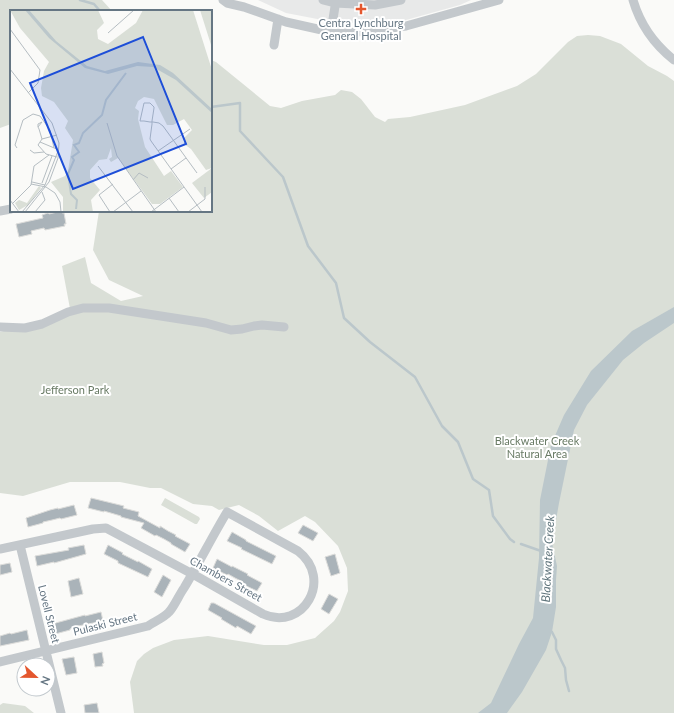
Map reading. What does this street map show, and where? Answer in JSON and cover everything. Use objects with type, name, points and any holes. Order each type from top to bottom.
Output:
[{"type":"street","points":[[222,0],[227,3],[243,2],[286,22],[331,32],[347,33],[406,26],[499,0]]},
{"type":"street","points":[[322,0],[375,2],[401,0]]},
{"type":"street","points":[[633,0],[636,9],[654,40],[664,52],[674,60]]},
{"type":"street","points":[[331,32],[336,1]]},
{"type":"street","points":[[274,45],[278,19]]},
{"type":"street","points":[[0,211],[10,209]]},
{"type":"street","points":[[0,327],[25,328],[42,324],[68,312],[83,308],[109,308],[206,323],[231,330],[262,325],[284,327]]},
{"type":"street","name":"Pulaski Street","points":[[0,662],[148,626],[169,613],[227,512]]},
{"type":"street","name":"Chambers Street","points":[[0,549],[93,529],[106,528],[269,616],[281,618],[303,608],[310,598],[314,579],[311,566],[303,555],[227,512]]},
{"type":"street","name":"Lovell Street","points":[[20,545],[61,713]]},
{"type":"shaded area","name":"Centra Lynchburg General Hospital","points":[[258,0],[471,0],[460,5],[388,25],[333,22],[286,13]]},
{"type":"green space","points":[[0,0],[102,0],[111,10],[10,10],[10,124],[0,128]]},
{"type":"green space","points":[[577,36],[600,36],[621,44],[648,66],[674,81],[674,713],[134,713],[130,682],[137,661],[144,654],[153,648],[174,640],[208,636],[264,645],[287,645],[315,638],[334,621],[340,612],[348,591],[347,568],[338,546],[315,522],[305,516],[278,531],[259,516],[239,505],[219,510],[212,506],[193,504],[161,488],[150,488],[120,482],[70,482],[23,496],[0,493],[0,332],[71,314],[62,266],[85,257],[91,283],[121,301],[143,296],[109,280],[93,250],[99,212],[212,212],[212,60],[216,62],[270,106],[281,108],[302,101],[335,95],[341,90],[352,92],[361,99],[375,117],[385,122],[388,119],[410,117],[465,105],[517,86],[536,74],[568,42]]},
{"type":"green space","points":[[165,498],[199,517],[200,519],[197,524],[161,505]]},
{"type":"green space","points":[[3,703],[25,706],[34,713],[0,713],[0,705]]},
{"type":"water","name":"Blackwater Creek","points":[[674,307],[674,323],[644,343],[623,360],[587,405],[574,430],[552,543],[557,566],[556,607],[552,632],[546,650],[522,692],[507,713],[478,713],[491,703],[533,618],[539,558],[540,500],[551,445],[564,415],[591,371],[632,331]]},
{"type":"building","points":[[58,212],[64,213],[65,226],[31,231],[32,234],[19,237],[16,224],[43,218],[42,215]]},
{"type":"building","points":[[91,498],[124,506],[123,508],[139,512],[138,516],[160,528],[160,526],[190,544],[185,552],[164,539],[141,528],[144,523],[104,511],[88,508]]},
{"type":"building","points":[[74,505],[77,515],[43,522],[28,527],[26,518],[50,510]]},
{"type":"building","points":[[303,525],[318,533],[313,541],[298,533]]},
{"type":"building","points":[[232,532],[276,556],[272,564],[227,541]]},
{"type":"building","points":[[84,545],[86,554],[37,566],[35,556],[69,550],[68,548]]},
{"type":"building","points":[[108,545],[152,569],[148,577],[118,563],[118,561],[104,554]]},
{"type":"building","points":[[335,554],[340,573],[331,576],[325,557]]},
{"type":"building","points":[[217,559],[248,574],[247,575],[262,583],[257,591],[242,584],[243,582],[228,574],[227,575],[213,568]]},
{"type":"building","points":[[10,563],[12,572],[0,575],[0,565]]},
{"type":"building","points":[[163,575],[171,580],[162,597],[154,592]]},
{"type":"building","points":[[79,578],[83,594],[71,597],[68,581]]},
{"type":"building","points":[[329,594],[338,599],[329,614],[321,609]]},
{"type":"building","points":[[211,603],[214,603],[256,626],[251,634],[237,626],[236,628],[208,610]]},
{"type":"building","points":[[101,612],[103,621],[78,626],[55,634],[52,624]]},
{"type":"building","points":[[27,630],[29,640],[0,646],[0,636]]},
{"type":"building","points":[[102,652],[104,663],[102,664],[103,666],[95,667],[93,654]]},
{"type":"building","points":[[74,657],[77,673],[66,675],[62,659]]},
{"type":"building","points":[[97,703],[99,713],[85,713],[84,705]]},
{"type":"waterway","points":[[80,0],[94,4],[99,10]]},
{"type":"waterway","points":[[212,107],[240,103],[240,131],[283,177],[308,246],[336,283],[344,318],[370,342],[415,377],[442,426],[458,442],[473,479],[489,490],[493,516],[510,539],[514,542]]},
{"type":"waterway","name":"Blackwater Creek","points":[[521,544],[541,551]]},
{"type":"waterway","points":[[549,631],[552,632],[556,640],[556,649],[565,668],[569,691]]},
{"type":"place","name":"Centra Lynchburg General Hospital","points":[[361,9]]},
{"type":"park label","name":"Jefferson Park","points":[[75,390]]},
{"type":"park label","name":"Blackwater Creek Natural Area","points":[[537,447]]}]
